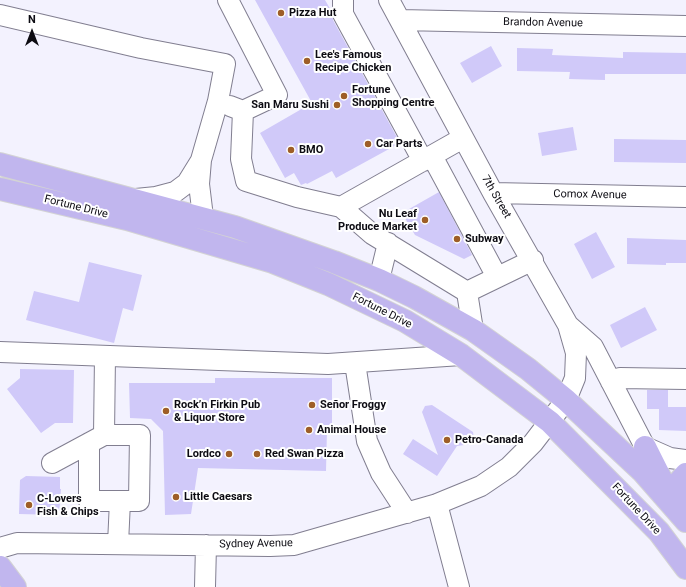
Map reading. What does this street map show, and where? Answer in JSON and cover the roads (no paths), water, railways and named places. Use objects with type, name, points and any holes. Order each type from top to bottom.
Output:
[{"type":"main road","name":"Fortune Drive","points":[[0,164],[136,199],[279,242],[379,280],[414,297],[472,330],[528,369],[566,400],[643,472],[681,515]]},
{"type":"main road","name":"Fortune Drive","points":[[0,189],[127,219],[273,262],[328,284],[405,321],[461,356],[550,422],[659,532],[686,568]]},
{"type":"main road","points":[[645,447],[681,515]]},
{"type":"main road","points":[[681,515],[676,490],[679,482],[686,474]]},
{"type":"main road","points":[[0,568],[15,587]]},
{"type":"street","points":[[218,101],[243,111],[277,95],[228,0]]},
{"type":"street","points":[[343,0],[343,14],[497,277]]},
{"type":"street","name":"7th Street","points":[[389,0],[493,193],[533,260],[568,325],[576,353],[575,378],[566,400],[550,422]]},
{"type":"street","points":[[0,15],[134,46],[225,64],[218,101],[202,160],[199,184],[203,218]]},
{"type":"street","name":"Brandon Avenue","points":[[400,20],[686,26]]},
{"type":"street","points":[[243,111],[241,159],[246,181],[297,197],[341,207],[372,234],[467,292]]},
{"type":"street","points":[[341,207],[463,138]]},
{"type":"street","points":[[136,199],[156,197],[175,192],[187,183],[202,160]]},
{"type":"street","name":"Comox Avenue","points":[[493,193],[686,197]]},
{"type":"street","points":[[379,280],[388,243]]},
{"type":"street","points":[[467,292],[533,260]]},
{"type":"street","points":[[467,292],[472,330]]},
{"type":"street","points":[[568,325],[593,347],[645,447],[670,458],[686,460]]},
{"type":"street","points":[[0,352],[328,364],[461,356]]},
{"type":"street","points":[[52,463],[97,439],[140,435],[139,501],[89,501],[97,439],[105,356]]},
{"type":"street","points":[[355,363],[366,441],[381,473],[407,513]]},
{"type":"street","points":[[612,382],[620,378],[686,379]]},
{"type":"street","name":"Sydney Avenue","points":[[0,548],[17,543],[294,545],[437,504],[481,486],[509,467],[533,443],[550,422]]},
{"type":"street","points":[[118,544],[120,501]]},
{"type":"street","points":[[437,504],[459,587]]},
{"type":"street","points":[[205,587],[206,545]]},
{"type":"place","name":"Pizza Hut","points":[[281,13]]},
{"type":"place","name":"Lee's Famous Recipe Chicken","points":[[307,61]]},
{"type":"place","name":"Fortune Shopping Centre","points":[[344,96]]},
{"type":"place","name":"San Maru Sushi","points":[[337,105]]},
{"type":"place","name":"Car Parts","points":[[368,144]]},
{"type":"place","name":"BMO","points":[[291,150]]},
{"type":"place","name":"Nu Leaf Produce Market","points":[[425,220]]},
{"type":"place","name":"Subway","points":[[457,239]]},
{"type":"place","name":"Señor Froggy","points":[[312,405]]},
{"type":"place","name":"Rock’n Firkin Pub & Liquor Store","points":[[166,411]]},
{"type":"place","name":"Animal House","points":[[309,430]]},
{"type":"place","name":"Petro-Canada","points":[[447,440]]},
{"type":"place","name":"Lordco","points":[[229,454]]},
{"type":"place","name":"Red Swan Pizza","points":[[257,454]]},
{"type":"place","name":"Little Caesars","points":[[176,497]]},
{"type":"place","name":"C-Lovers Fish & Chips","points":[[29,505]]}]
